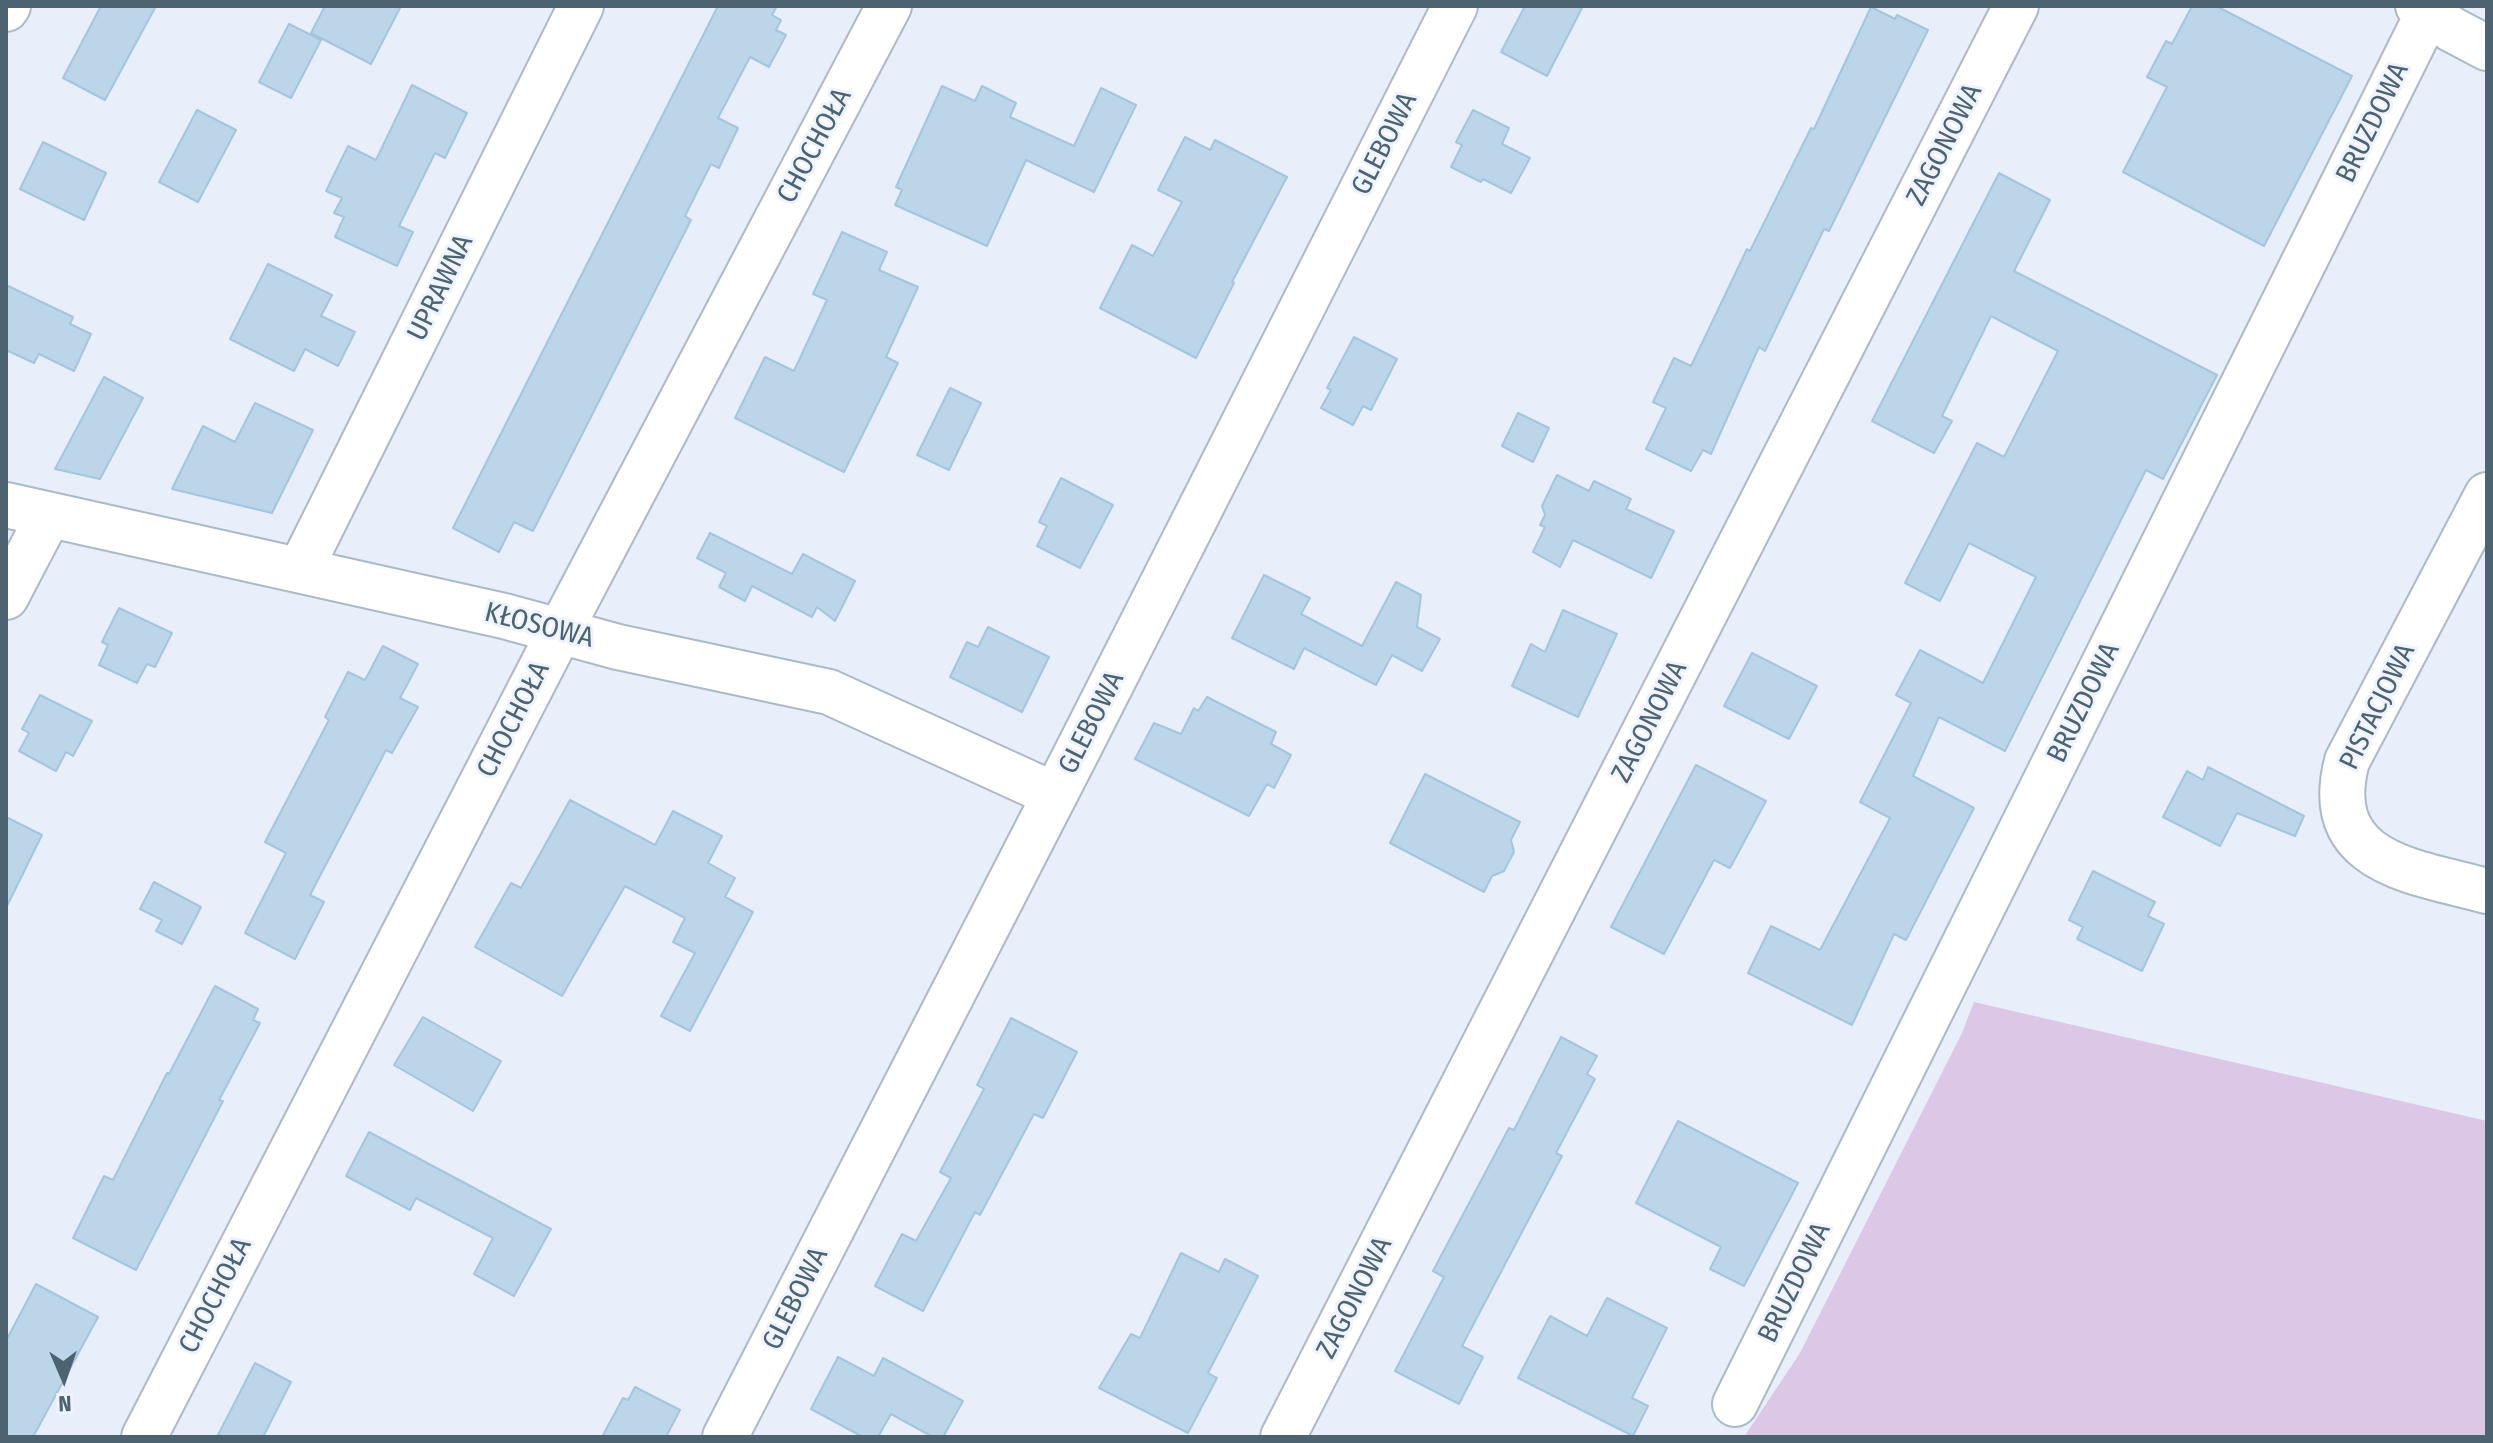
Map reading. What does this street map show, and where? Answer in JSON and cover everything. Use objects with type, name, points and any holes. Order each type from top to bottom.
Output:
[{"type":"street","name":"UPRAWNA","points":[[300,570],[581,6]]},
{"type":"street","name":"CHOCHOŁA","points":[[144,1437],[560,631],[889,6]]},
{"type":"street","name":"GLEBOWA","points":[[725,1437],[1455,6]]},
{"type":"street","name":"ZAGONOWA","points":[[1283,1437],[2016,6]]},
{"type":"street","points":[[2423,9],[2487,48]]},
{"type":"street","name":"BRUZDOWA","points":[[1735,1404],[2423,9]]},
{"type":"street","name":"PISTACJOWA","points":[[2487,495],[2347,761],[2342,786],[2343,809],[2350,828],[2374,856],[2393,866],[2487,891]]},
{"type":"street","name":"KŁOSOWA","points":[[6,505],[300,570],[618,647],[829,692],[1055,795]]},
{"type":"street","points":[[6,597],[49,515]]},
{"type":"shaded area","points":[[1974,1002],[2487,1121],[2487,1437],[1744,1437],[1800,1353],[1962,1033]]},
{"type":"building","points":[[101,6],[156,6],[105,100],[63,78]]},
{"type":"building","points":[[325,6],[401,6],[371,64],[311,33]]},
{"type":"building","points":[[718,6],[777,6],[772,15],[781,20],[776,30],[786,35],[769,67],[750,57],[718,118],[738,128],[719,168],[711,164],[685,216],[691,220],[533,531],[514,522],[499,552],[453,528]]},
{"type":"building","points":[[1525,6],[1583,6],[1547,76],[1501,52]]},
{"type":"building","points":[[2192,6],[2216,6],[2352,76],[2264,246],[2123,172],[2167,87],[2147,77],[2166,41],[2172,44]]},
{"type":"building","points":[[1871,7],[1928,30],[1829,231],[1824,229],[1765,351],[1759,347],[1711,454],[1703,450],[1691,471],[1646,449],[1666,408],[1653,402],[1674,358],[1691,366],[1747,249],[1750,251],[1811,128],[1814,129]]},
{"type":"building","points":[[289,24],[321,40],[291,98],[259,82]]},
{"type":"building","points":[[412,85],[467,113],[445,158],[435,153],[399,226],[413,232],[397,266],[335,237],[344,217],[334,213],[342,198],[326,191],[348,146],[376,160]]},
{"type":"building","points":[[942,86],[975,101],[982,86],[1016,103],[1010,117],[1074,146],[1101,88],[1136,105],[1094,192],[1026,160],[987,246],[895,205],[902,190],[896,187]]},
{"type":"building","points":[[197,110],[236,130],[198,202],[159,182]]},
{"type":"building","points":[[1473,110],[1509,128],[1502,144],[1530,158],[1511,193],[1451,167],[1462,145],[1456,142]]},
{"type":"building","points":[[1185,137],[1210,150],[1215,140],[1287,177],[1196,358],[1100,308],[1132,245],[1153,256],[1182,202],[1158,190]]},
{"type":"building","points":[[43,142],[106,173],[84,220],[20,189]]},
{"type":"building","points":[[1999,173],[2050,200],[2014,271],[2217,375],[2163,479],[2146,470],[2005,751],[1939,717],[1913,776],[1974,808],[1906,940],[1894,934],[1852,1025],[1748,973],[1771,926],[1820,950],[1890,818],[1860,802],[1911,703],[1896,695],[1920,650],[1983,683],[2036,577],[1969,543],[1940,601],[1905,583],[1977,443],[2004,457],[2058,351],[1991,316],[1942,416],[1952,421],[1934,453],[1872,421]]},
{"type":"building","points":[[842,232],[887,252],[879,270],[918,287],[886,357],[898,363],[844,472],[735,418],[765,357],[794,371],[827,300],[813,294]]},
{"type":"building","points":[[268,264],[332,295],[321,316],[355,332],[338,366],[305,349],[294,371],[230,339]]},
{"type":"building","points":[[6,285],[73,317],[70,324],[91,334],[74,371],[39,354],[34,363],[6,350]]},
{"type":"building","points":[[1354,337],[1397,359],[1371,410],[1363,406],[1353,425],[1321,408],[1331,390],[1327,388]]},
{"type":"building","points":[[104,377],[143,398],[100,479],[55,469]]},
{"type":"building","points":[[950,388],[981,403],[949,470],[917,455]]},
{"type":"building","points":[[255,403],[313,430],[272,513],[172,489],[203,426],[235,442]]},
{"type":"building","points":[[1518,413],[1549,428],[1533,462],[1502,446]]},
{"type":"building","points":[[1557,475],[1589,491],[1594,481],[1631,499],[1626,509],[1674,531],[1651,578],[1573,540],[1560,567],[1533,552],[1545,527],[1540,525],[1545,515],[1542,506]]},
{"type":"building","points":[[1061,478],[1113,505],[1080,568],[1037,546],[1047,526],[1039,522]]},
{"type":"building","points":[[710,533],[792,574],[803,554],[855,581],[835,621],[817,607],[812,617],[752,586],[745,601],[719,587],[726,573],[697,558]]},
{"type":"building","points":[[1264,575],[1310,598],[1301,614],[1362,646],[1396,582],[1421,595],[1417,627],[1440,639],[1422,671],[1392,655],[1376,685],[1304,648],[1294,669],[1232,638]]},
{"type":"building","points":[[119,608],[172,633],[155,667],[147,664],[137,683],[99,665],[108,645],[102,642]]},
{"type":"building","points":[[1563,610],[1617,634],[1578,717],[1512,686],[1531,644],[1545,652]]},
{"type":"building","points":[[988,627],[1049,657],[1022,712],[950,677],[967,642],[978,647]]},
{"type":"building","points":[[383,646],[418,664],[400,698],[418,707],[392,753],[386,750],[310,895],[324,902],[295,959],[245,933],[286,853],[265,842],[329,720],[325,717],[348,672],[365,680]]},
{"type":"building","points":[[1752,653],[1817,686],[1789,739],[1724,706]]},
{"type":"building","points":[[40,695],[92,721],[73,756],[66,752],[56,771],[19,751],[29,733],[22,729]]},
{"type":"building","points":[[1207,697],[1276,732],[1271,744],[1291,755],[1274,788],[1267,784],[1249,816],[1135,759],[1154,723],[1181,734],[1194,708],[1198,711]]},
{"type":"building","points":[[1696,765],[1766,801],[1730,868],[1714,860],[1664,954],[1611,927]]},
{"type":"building","points":[[2208,767],[2304,816],[2295,836],[2237,813],[2220,846],[2163,817],[2187,771],[2203,780]]},
{"type":"building","points":[[1425,774],[1520,822],[1511,840],[1514,852],[1504,871],[1492,876],[1484,892],[1390,843]]},
{"type":"building","points":[[570,800],[655,845],[673,811],[722,836],[708,863],[735,878],[725,897],[753,912],[690,1031],[661,1016],[695,953],[673,942],[685,918],[625,886],[562,996],[475,947],[511,883],[521,888]]},
{"type":"building","points":[[6,817],[42,835],[6,908]]},
{"type":"building","points":[[2093,871],[2155,902],[2148,916],[2164,924],[2142,971],[2077,939],[2083,927],[2069,920]]},
{"type":"building","points":[[154,882],[201,907],[182,944],[156,931],[162,920],[140,909]]},
{"type":"building","points":[[215,986],[258,1009],[253,1020],[260,1023],[136,1270],[73,1238],[104,1176],[113,1180]]},
{"type":"building","points":[[423,1017],[501,1061],[473,1111],[394,1065]]},
{"type":"building","points":[[1011,1018],[1077,1052],[1043,1118],[1034,1114],[980,1215],[975,1212],[923,1311],[875,1286],[902,1234],[916,1241],[951,1178],[940,1172],[984,1089],[977,1085]]},
{"type":"building","points":[[1561,1037],[1597,1056],[1587,1074],[1595,1079],[1556,1153],[1562,1156],[1462,1346],[1483,1357],[1459,1404],[1395,1371],[1444,1277],[1433,1271],[1509,1128],[1514,1130]]},
{"type":"building","points":[[1678,1121],[1798,1183],[1744,1286],[1710,1269],[1721,1247],[1636,1203]]},
{"type":"building","points":[[369,1132],[551,1229],[514,1296],[474,1274],[493,1238],[416,1198],[410,1210],[346,1176]]},
{"type":"building","points":[[1181,1253],[1219,1272],[1225,1259],[1258,1276],[1208,1373],[1217,1378],[1188,1433],[1099,1388],[1131,1334],[1140,1338]]},
{"type":"building","points":[[36,1284],[98,1317],[33,1437],[6,1437],[6,1341]]},
{"type":"building","points":[[1607,1298],[1667,1328],[1632,1398],[1648,1406],[1633,1436],[1518,1378],[1550,1316],[1587,1336]]},
{"type":"building","points":[[838,1357],[874,1376],[883,1358],[963,1401],[943,1437],[933,1437],[891,1414],[878,1437],[863,1437],[811,1409]]},
{"type":"building","points":[[255,1363],[291,1382],[263,1437],[217,1437]]},
{"type":"building","points":[[635,1387],[680,1410],[666,1437],[602,1437],[623,1398],[628,1400]]}]
